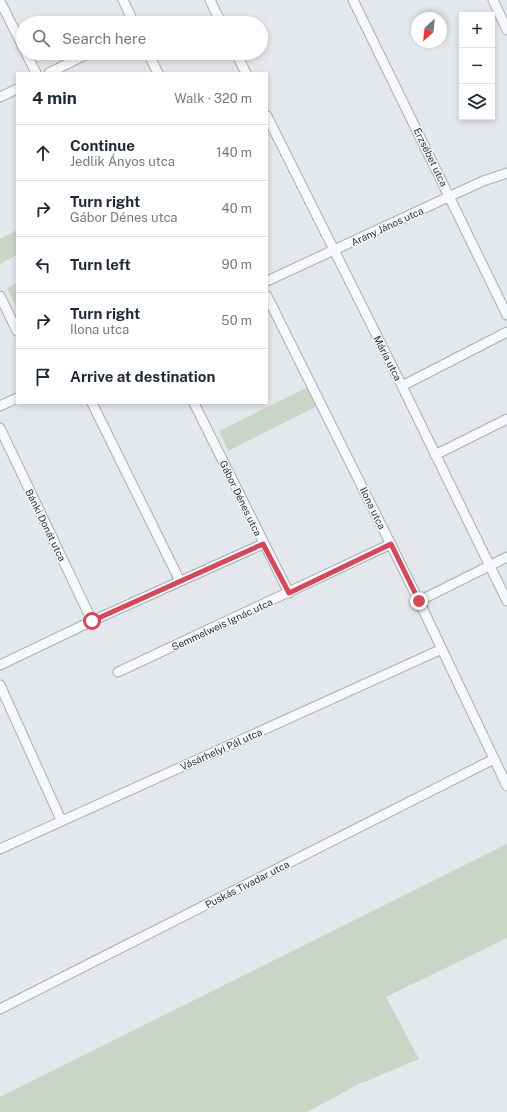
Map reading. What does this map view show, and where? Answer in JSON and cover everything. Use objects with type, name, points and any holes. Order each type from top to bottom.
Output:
[{"type":"street","points":[[210,0],[218,16]]},
{"type":"street","name":"Erzsébet utca","points":[[353,0],[507,315]]},
{"type":"street","points":[[493,0],[507,30]]},
{"type":"street","points":[[0,1],[16,33]]},
{"type":"street","points":[[126,1],[131,16]]},
{"type":"street","points":[[30,60],[36,72]]},
{"type":"street","points":[[51,72],[76,60]]},
{"type":"street","points":[[152,60],[158,72]]},
{"type":"street","points":[[240,60],[246,72]]},
{"type":"street","points":[[0,97],[16,89]]},
{"type":"street","name":"Mária utca","points":[[268,118],[333,252],[402,386],[507,601]]},
{"type":"street","name":"Arany János utca","points":[[268,281],[333,252],[494,176],[507,174]]},
{"type":"street","points":[[0,296],[16,329]]},
{"type":"street","name":"Ilona utca","points":[[268,298],[419,601],[507,786]]},
{"type":"street","points":[[402,386],[507,332]]},
{"type":"street","points":[[0,406],[16,398]]},
{"type":"street","points":[[92,404],[180,581]]},
{"type":"street","name":"Gábor Dénes utca","points":[[194,404],[263,544],[289,593]]},
{"type":"street","points":[[435,455],[507,419]]},
{"type":"street","name":"Bánki Donát utca","points":[[0,428],[92,621]]},
{"type":"street","points":[[0,665],[92,621],[263,544]]},
{"type":"street","name":"Semmelweis Ignác utca","points":[[118,672],[391,544]]},
{"type":"street","points":[[419,601],[507,558]]},
{"type":"street","name":"Vásárhelyi Pál utca","points":[[0,849],[61,820],[442,649]]},
{"type":"street","points":[[0,685],[61,820]]},
{"type":"street","name":"Puskás Tivadar utca","points":[[0,1009],[494,759]]},
{"type":"green space","points":[[16,231],[16,256],[0,264],[0,239]]},
{"type":"green space","points":[[16,284],[16,307],[7,288]]},
{"type":"green space","points":[[308,387],[317,406],[228,451],[219,431]]},
{"type":"green space","points":[[507,844],[507,938],[386,997],[419,1059],[357,1085],[307,1112],[0,1112],[0,1097]]},
{"type":"route","points":[[92,621],[263,544],[289,593],[391,544],[419,601]]}]
